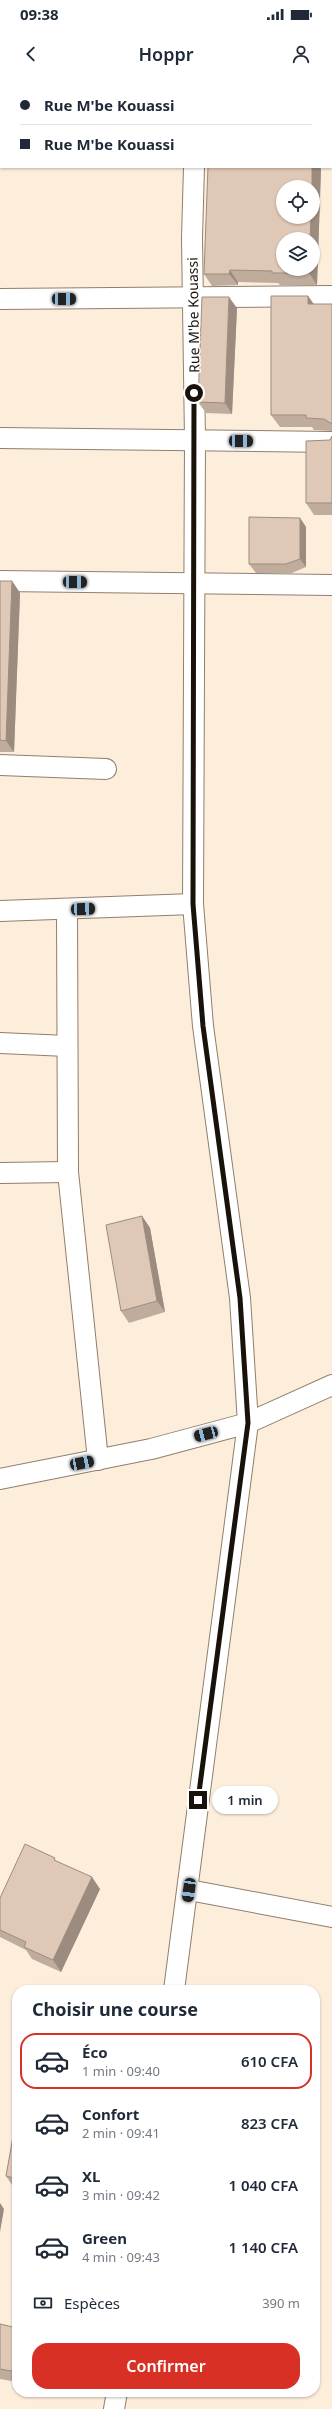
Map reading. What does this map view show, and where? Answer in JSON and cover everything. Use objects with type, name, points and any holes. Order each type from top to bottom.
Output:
[{"type":"street","name":"Rue M'be Kouassi","points":[[175,1985],[189,1890],[194,1832],[248,1423],[240,1298],[203,1026],[193,904],[195,440],[192,298],[194,168]]},
{"type":"street","points":[[0,299],[332,296]]},
{"type":"street","points":[[0,438],[332,442]]},
{"type":"street","points":[[0,581],[332,585]]},
{"type":"street","points":[[0,765],[106,769]]},
{"type":"street","points":[[0,912],[193,904]]},
{"type":"street","points":[[67,910],[68,1172],[98,1460]]},
{"type":"street","points":[[0,1043],[67,1046]]},
{"type":"street","points":[[0,1173],[68,1172]]},
{"type":"street","points":[[0,1479],[151,1449],[248,1423],[332,1385]]},
{"type":"street","points":[[189,1890],[332,1917]]},
{"type":"street","points":[[114,2409],[116,2397]]},
{"type":"building","points":[[208,168],[312,168],[312,180],[276,180],[276,224],[311,224],[310,232],[276,232],[276,273],[272,273],[272,271],[230,270],[229,274],[204,274]]},
{"type":"building","points":[[271,296],[308,296],[308,304],[332,304],[332,424],[324,419],[306,418],[306,415],[271,415]]},
{"type":"building","points":[[202,297],[229,297],[225,403],[198,402]]},
{"type":"building","points":[[332,436],[332,503],[306,503],[306,441],[330,440]]},
{"type":"building","points":[[249,517],[300,518],[300,559],[286,564],[249,564]]},
{"type":"building","points":[[0,581],[12,581],[6,741],[0,740]]},
{"type":"building","points":[[142,1216],[157,1301],[121,1311],[106,1225]]},
{"type":"building","points":[[25,1844],[55,1858],[54,1860],[92,1877],[53,1960],[24,1947],[26,1942],[0,1930],[0,1898]]},
{"type":"building","points":[[12,2142],[12,2178],[6,2176]]},
{"type":"building","points":[[0,2324],[12,2327],[12,2371],[0,2369]]},
{"type":"route","points":[[194,393],[195,584],[192,852],[193,904],[203,1026],[225,1177],[240,1298],[248,1423],[198,1800]]}]
